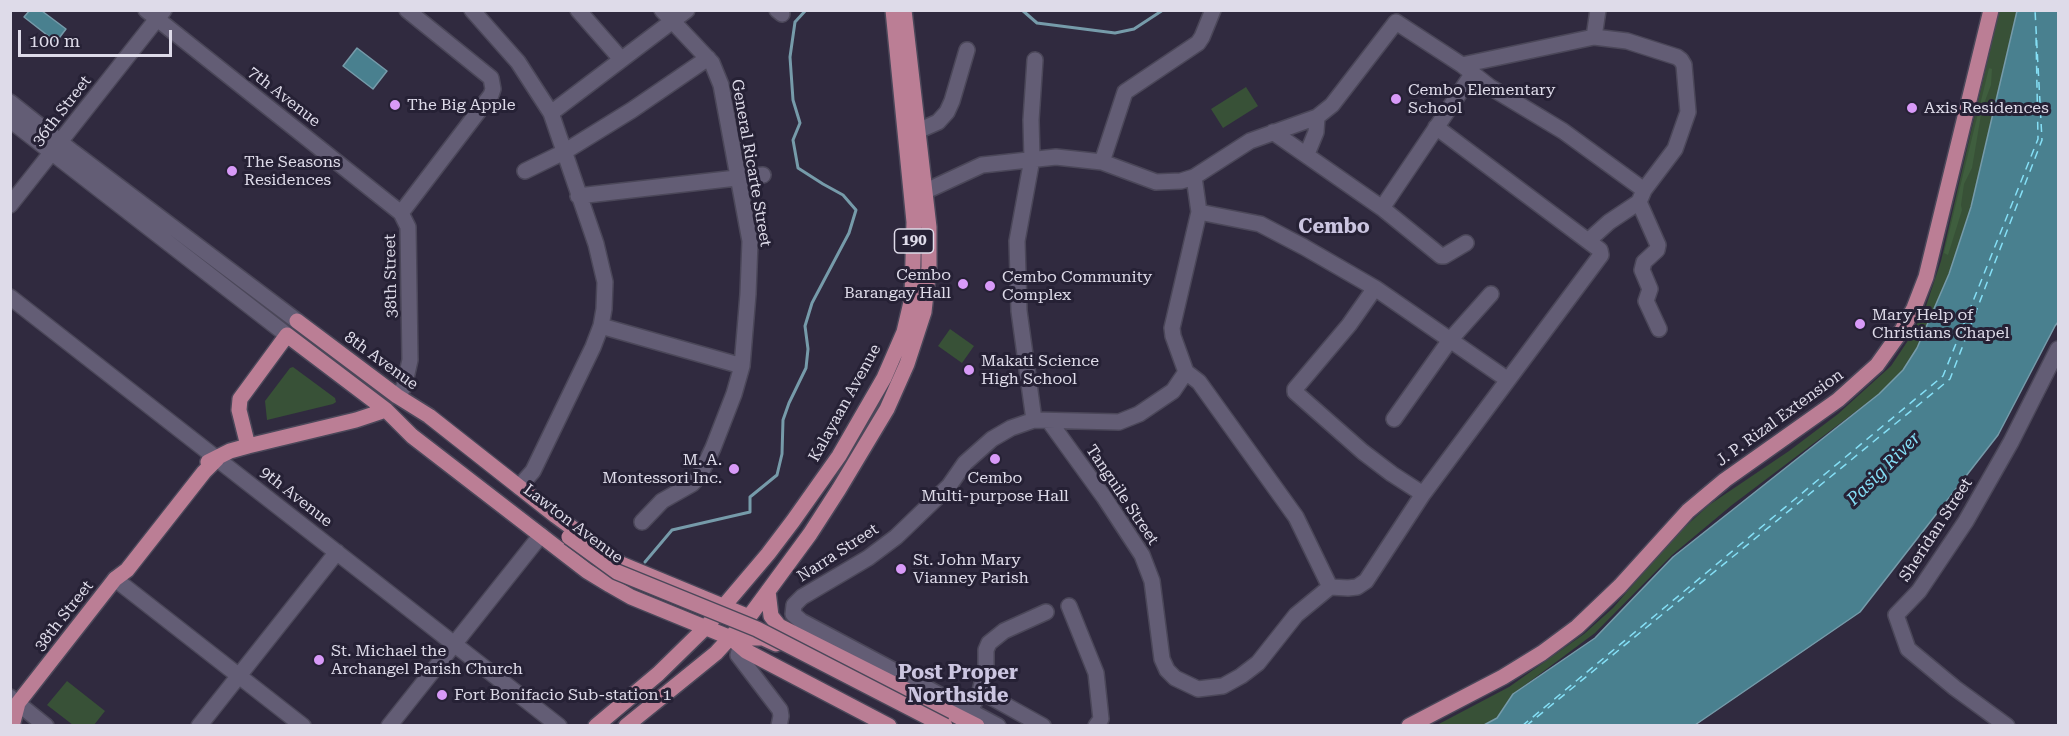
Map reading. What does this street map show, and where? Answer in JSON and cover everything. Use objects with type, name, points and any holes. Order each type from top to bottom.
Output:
[{"type":"main road","name":"Kalayaan Avenue","points":[[596,726],[658,674],[706,627],[796,518],[839,456],[884,378],[904,332],[912,298],[914,215],[893,10]]},
{"type":"main road","name":"190","points":[[626,726],[735,643],[749,618],[813,530],[887,410],[899,386],[924,312],[929,267],[926,191],[904,10]]},
{"type":"main road","name":"J. P. Rizal Extension","points":[[1409,726],[1503,677],[1542,653],[1568,633],[1620,586],[1688,511],[1725,480],[1838,400],[1877,365],[1902,330],[1914,308],[1926,277],[1991,10]]},
{"type":"main road","name":"8th Avenue","points":[[297,321],[397,396],[429,416],[621,564],[749,618]]},
{"type":"main road","points":[[248,446],[239,410],[240,399],[287,335]]},
{"type":"main road","name":"8th Avenue","points":[[287,335],[386,410],[412,436],[587,571],[631,597],[706,627],[889,726]]},
{"type":"main road","name":"Lawton Avenue","points":[[397,396],[423,422],[613,578],[634,589],[750,636],[927,726]]},
{"type":"main road","name":"Lawton Avenue","points":[[386,410],[419,428],[567,540],[617,572],[757,629],[945,726]]},
{"type":"main road","name":"38th Street","points":[[12,726],[13,703],[116,579],[127,570],[204,472],[217,459],[230,451],[356,420],[386,410]]},
{"type":"main road","points":[[796,518],[813,530]]},
{"type":"main road","points":[[674,614],[681,611],[686,604],[687,597],[684,589]]},
{"type":"main road","points":[[768,591],[770,612],[777,624],[891,683],[974,718]]},
{"type":"main road","points":[[749,618],[763,638],[936,726]]},
{"type":"main road","points":[[735,643],[763,638]]},
{"type":"main road","points":[[658,674],[663,684],[672,689]]},
{"type":"main road","points":[[639,691],[647,697],[651,705]]},
{"type":"street","name":"38th Street","points":[[397,396],[404,387],[410,360],[408,227],[401,213],[491,95],[493,84],[491,78],[407,10]]},
{"type":"street","points":[[472,10],[518,62],[551,113],[596,244],[605,282],[601,326],[583,372],[533,471],[519,487]]},
{"type":"street","points":[[578,10],[621,59]]},
{"type":"street","points":[[551,113],[621,59],[668,16],[687,10]]},
{"type":"street","points":[[1102,162],[1125,93],[1198,43],[1213,10]]},
{"type":"street","points":[[1593,37],[1597,27],[1598,10]]},
{"type":"street","name":"36th Street","points":[[10,206],[156,13]]},
{"type":"street","name":"7th Avenue","points":[[156,13],[401,213]]},
{"type":"street","name":"General Ricarte Street","points":[[642,522],[662,501],[692,484],[700,475],[713,448],[742,366],[748,294],[750,241],[721,85],[712,63],[668,16]]},
{"type":"street","points":[[926,191],[982,165],[1056,157],[1102,162],[1156,182],[1180,181],[1194,177],[1250,141],[1317,117],[1332,105],[1396,22],[1490,87],[1563,131],[1642,196],[1658,244],[1656,250],[1644,262],[1642,270],[1650,289],[1646,301],[1659,329]]},
{"type":"street","points":[[1382,208],[1436,127],[1467,69],[1593,37],[1628,41],[1677,57],[1683,65],[1688,112],[1670,157],[1642,196],[1588,241]]},
{"type":"street","points":[[920,130],[938,122],[947,112],[967,50]]},
{"type":"street","points":[[525,171],[564,152],[632,110],[708,58]]},
{"type":"street","points":[[1035,60],[1031,120],[1032,159],[1017,241],[1019,311],[1042,421],[1119,422],[1139,414],[1173,391],[1186,372]]},
{"type":"street","name":"8th Avenue","points":[[10,102],[56,147],[287,335]]},
{"type":"street","points":[[1307,154],[1316,132],[1317,117]]},
{"type":"street","name":"8th Avenue","points":[[10,120],[56,147],[297,321]]},
{"type":"street","points":[[1194,177],[1199,212],[1172,328],[1186,372],[1199,382],[1296,517],[1330,586],[1357,587],[1366,581],[1423,494],[1601,255],[1600,250],[1436,127]]},
{"type":"street","points":[[1273,132],[1382,208],[1441,256],[1466,243]]},
{"type":"street","points":[[578,196],[763,175]]},
{"type":"street","points":[[1199,212],[1260,224],[1304,247],[1375,288],[1508,380]]},
{"type":"street","points":[[1375,288],[1349,325],[1295,389],[1295,394],[1363,452],[1423,494]]},
{"type":"street","points":[[1394,419],[1450,340],[1491,294]]},
{"type":"street","name":"9th Avenue","points":[[10,297],[559,726]]},
{"type":"street","points":[[601,326],[742,366]]},
{"type":"street","name":"Sheridan Street","points":[[2007,726],[1955,688],[1908,649],[1896,615],[1919,591],[1966,521],[2011,442],[2058,349]]},
{"type":"street","name":"Tanguile Street","points":[[1042,421],[1104,497],[1142,555],[1152,580],[1162,659],[1167,670],[1175,678],[1198,689],[1223,686],[1241,676],[1258,663],[1296,615],[1330,586]]},
{"type":"street","name":"Narra Street","points":[[998,726],[974,718],[801,621],[793,614],[793,608],[802,597],[868,558],[896,537],[949,486],[965,463],[992,439],[1011,428],[1042,421]]},
{"type":"street","points":[[389,726],[542,535]]},
{"type":"street","points":[[199,726],[337,552]]},
{"type":"street","points":[[116,579],[303,726]]},
{"type":"street","points":[[1069,606],[1096,673],[1101,719],[1096,726]]},
{"type":"street","points":[[974,718],[986,668],[986,650],[989,643],[1005,631],[1046,612]]},
{"type":"street","points":[[735,643],[738,655],[780,710],[778,726]]},
{"type":"street","points":[[980,691],[1043,726]]},
{"type":"street","points":[[13,703],[46,726]]},
{"type":"shaded area","points":[[1999,11],[2017,11],[1971,207],[1949,274],[1917,348],[1903,370],[1879,394],[1732,505],[1672,555],[1595,633],[1513,694],[1497,718],[1484,725],[1435,726],[1509,687],[1584,634],[1613,608],[1676,535],[1709,505],[1789,451],[1838,414],[1891,366],[1911,336],[1926,306],[1941,261]]},
{"type":"shaded area","points":[[1989,68],[1992,69],[1991,85],[1982,109],[1972,168],[1964,184],[1962,210],[1948,255],[1944,253]]},
{"type":"shaded area","points":[[1246,87],[1258,106],[1223,128],[1211,109]]},
{"type":"shaded area","points":[[950,329],[974,346],[962,363],[938,346]]},
{"type":"shaded area","points":[[293,367],[335,398],[336,402],[267,420],[265,401]]},
{"type":"shaded area","points":[[67,681],[105,711],[94,725],[73,725],[47,705]]},
{"type":"water","points":[[30,10],[42,11],[66,29],[56,42],[24,17]]},
{"type":"water","name":"Pasig River","points":[[2017,11],[2058,11],[2058,322],[1998,435],[1860,612],[1695,725],[1484,725],[1497,718],[1513,694],[1595,638],[1673,557],[1879,394],[1903,370],[1917,348],[1949,274],[1971,207]]},
{"type":"water","points":[[357,48],[387,71],[373,89],[343,66]]},
{"type":"waterway","points":[[645,562],[672,530],[750,512],[750,497],[777,475],[782,454],[783,420],[806,368],[808,349],[805,326],[812,303],[849,233],[856,210],[843,195],[798,168],[793,140],[800,123],[793,100],[790,57],[795,22],[806,10]]},
{"type":"waterway","points":[[1022,10],[1037,23],[1115,33],[1134,29],[1163,10]]},
{"type":"ferry route","points":[[1526,726],[1950,379],[2042,140],[2035,10]]},
{"type":"ferry route","points":[[1522,726],[1943,376],[2038,139],[2036,36]]},
{"type":"place","name":"Cembo Elementary School","points":[[1396,99]]},
{"type":"place","name":"The Big Apple","points":[[395,105]]},
{"type":"place","name":"Axis Residences","points":[[1912,108]]},
{"type":"place","name":"The Seasons Residences","points":[[232,171]]},
{"type":"place","name":"Cembo Barangay Hall","points":[[963,284]]},
{"type":"place","name":"Cembo Community Complex","points":[[990,286]]},
{"type":"place","name":"Mary Help of Christians Chapel","points":[[1860,324]]},
{"type":"place","name":"Makati Science High School","points":[[969,370]]},
{"type":"place","name":"Cembo Multi-purpose Hall","points":[[995,459]]},
{"type":"place","name":"M. A. Montessori Inc.","points":[[734,469]]},
{"type":"place","name":"St. John Mary Vianney Parish","points":[[901,569]]},
{"type":"place","name":"St. Michael the Archangel Parish Church","points":[[319,660]]},
{"type":"place","name":"Fort Bonifacio Sub-station 1","points":[[442,695]]},
{"type":"district","name":"Cembo","points":[[1334,227]]},
{"type":"district","name":"Post Proper Northside","points":[[958,684]]}]
